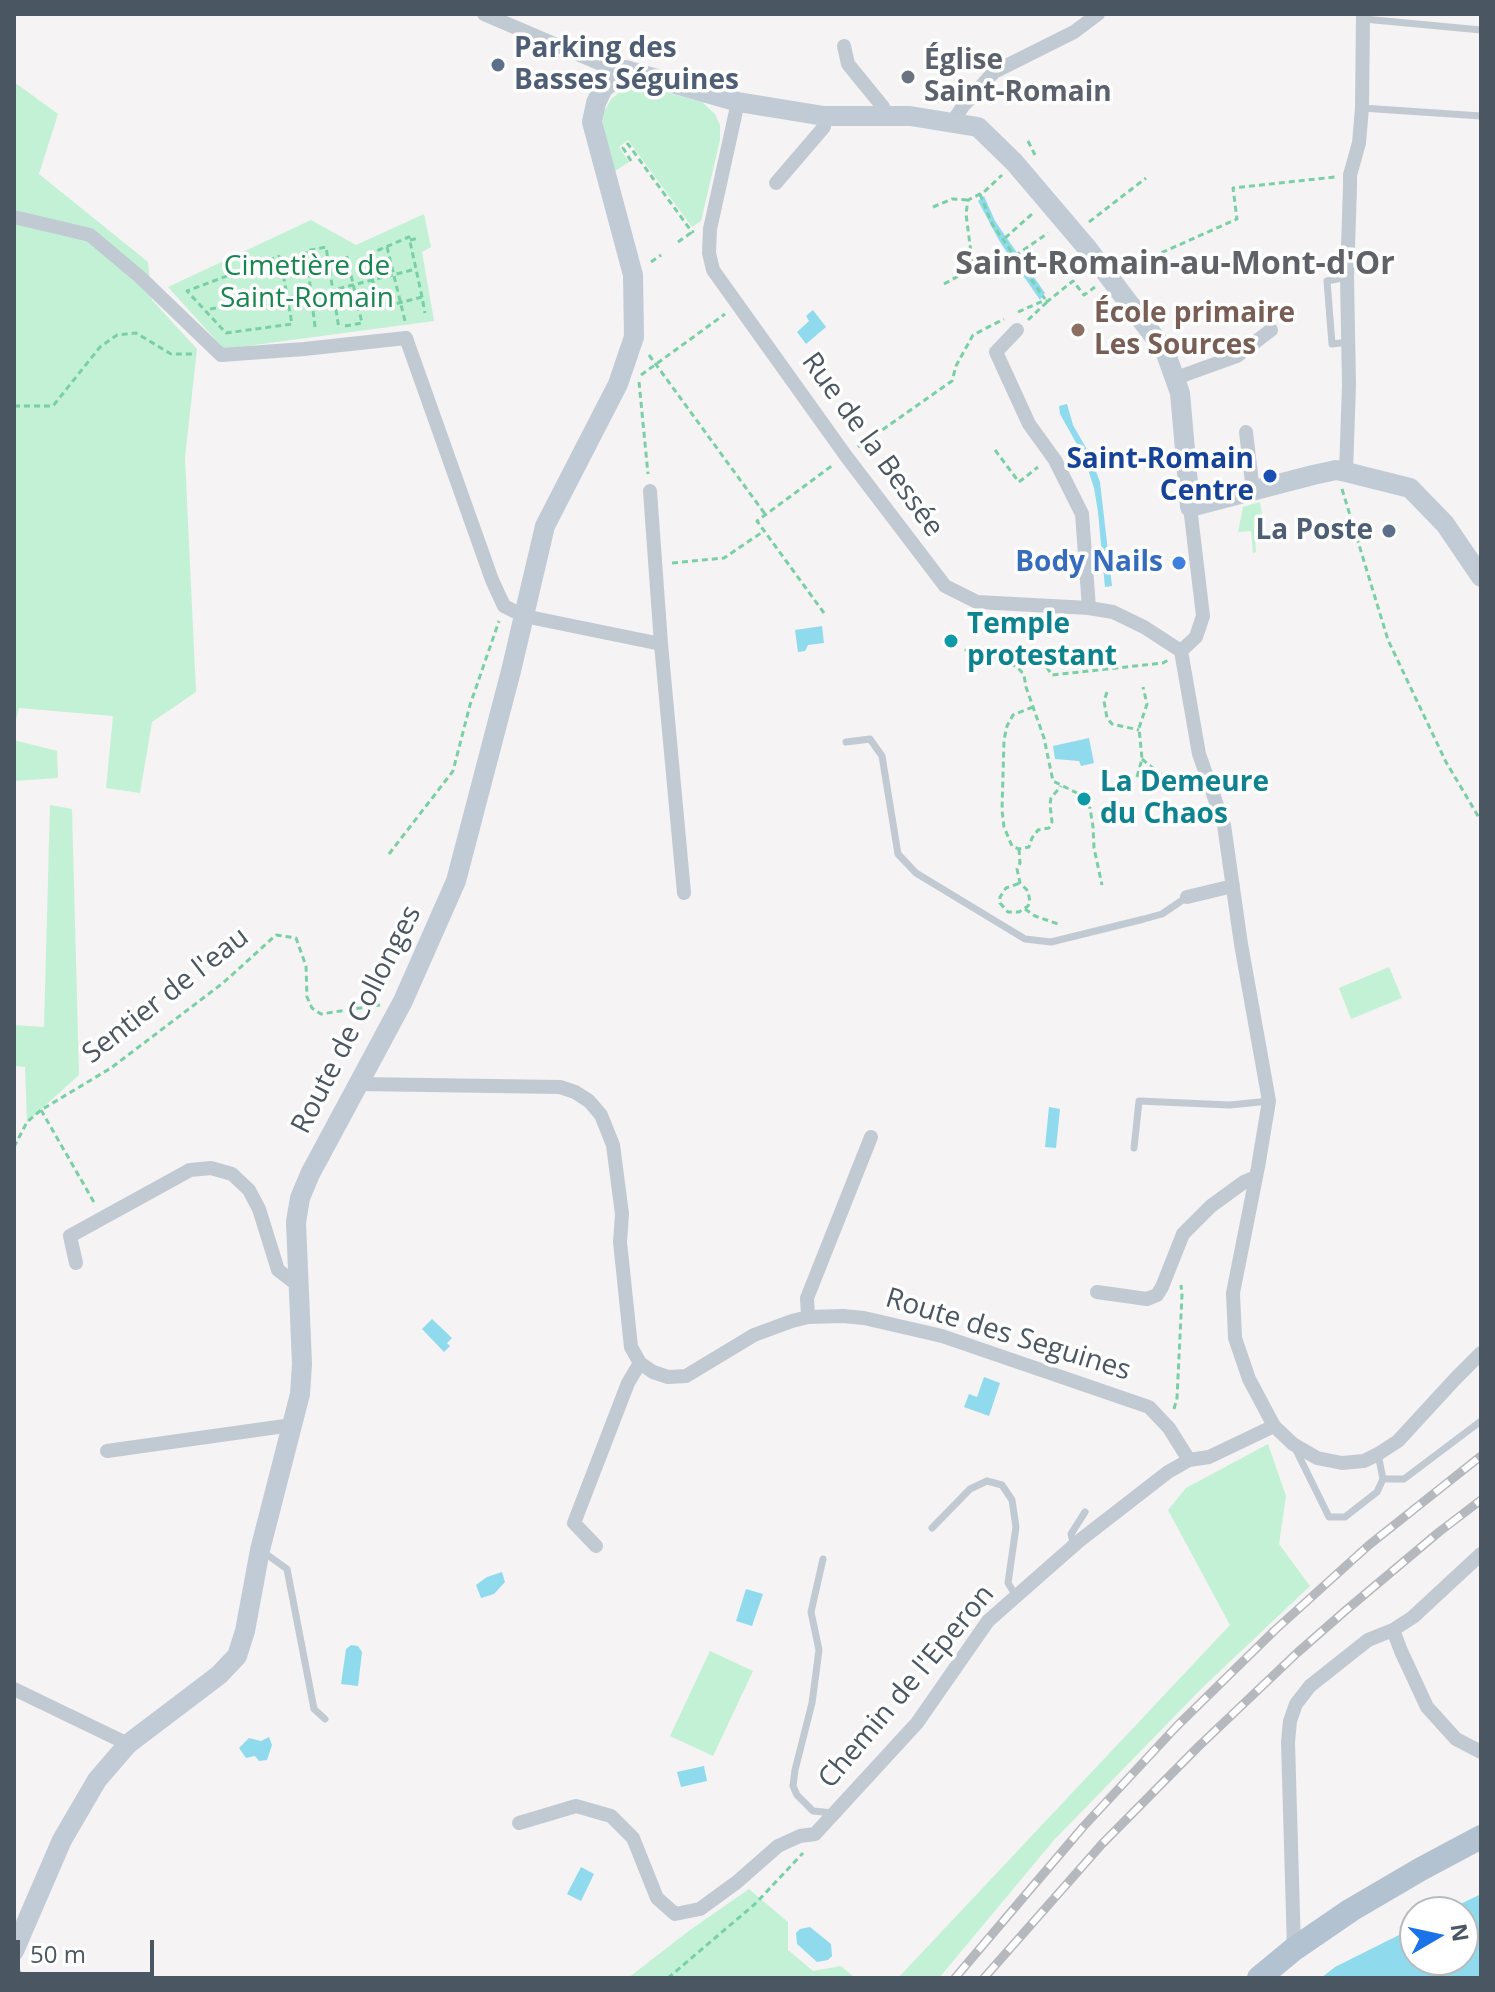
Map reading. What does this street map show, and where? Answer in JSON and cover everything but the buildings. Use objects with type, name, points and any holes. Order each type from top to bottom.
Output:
[{"type":"main road","points":[[626,70],[738,102],[824,116],[910,116],[978,127],[1014,162],[1047,201],[1165,351],[1180,393],[1190,507],[1341,471],[1410,488],[1445,524],[1481,577]]},
{"type":"main road","name":"Route de Collonges","points":[[14,1951],[62,1840],[97,1780],[128,1744],[219,1675],[237,1656],[245,1631],[260,1550],[300,1394],[302,1364],[296,1222],[300,1198],[403,1001],[456,881],[545,526],[618,384],[634,337],[633,275],[592,122],[603,88],[626,70]]},
{"type":"main road","points":[[1259,1978],[1294,1949],[1351,1910],[1481,1837]]},
{"type":"street","points":[[484,14],[601,64],[626,70]]},
{"type":"street","points":[[952,123],[994,72],[1074,32],[1098,14]]},
{"type":"street","points":[[1341,471],[1349,342],[1350,175],[1359,143],[1364,16]]},
{"type":"street","points":[[844,46],[848,64],[883,107],[885,116]]},
{"type":"street","name":"Rue de la Bessée","points":[[738,102],[710,229],[709,253],[713,270],[846,456],[945,586],[977,602],[1113,612],[1144,627],[1181,651]]},
{"type":"street","points":[[776,183],[824,127],[824,116]]},
{"type":"street","points":[[14,217],[90,235],[140,277],[221,355],[406,338],[504,606],[524,616],[661,644]]},
{"type":"street","points":[[1017,330],[996,352],[1029,424],[1055,460],[1082,514],[1089,608]]},
{"type":"street","points":[[1176,378],[1237,356],[1271,330]]},
{"type":"street","points":[[1246,432],[1253,491]]},
{"type":"street","points":[[650,491],[684,893]]},
{"type":"street","points":[[1190,507],[1203,616],[1196,637],[1181,651],[1199,754],[1224,825],[1269,1101],[1233,1293],[1235,1338],[1249,1379],[1274,1426],[1293,1444],[1317,1458],[1342,1463],[1364,1461],[1398,1441],[1481,1353]]},
{"type":"street","points":[[1187,897],[1233,886]]},
{"type":"street","points":[[359,1084],[560,1087],[589,1101],[601,1115],[613,1145],[622,1214],[620,1242],[624,1292],[631,1347],[640,1363],[628,1383],[574,1523],[596,1546]]},
{"type":"street","points":[[808,1317],[807,1298],[871,1137]]},
{"type":"street","points":[[76,1263],[70,1236],[190,1170],[211,1168],[232,1174],[249,1190],[259,1209],[278,1270],[299,1286]]},
{"type":"street","points":[[1097,1292],[1147,1299],[1157,1295],[1183,1234],[1211,1206],[1256,1177]]},
{"type":"street","name":"Route des Seguines","points":[[640,1363],[668,1377],[686,1376],[754,1335],[792,1321],[808,1317],[864,1318],[942,1336],[1149,1407],[1169,1428],[1189,1460]]},
{"type":"street","points":[[107,1451],[292,1425]]},
{"type":"street","points":[[1189,1460],[1209,1457],[1274,1426]]},
{"type":"street","name":"Chemin de l'Eperon","points":[[519,1823],[576,1806],[611,1816],[633,1838],[657,1898],[675,1914],[700,1909],[778,1846],[800,1836],[815,1834],[917,1723],[988,1621],[1074,1545],[1168,1472],[1189,1460]]},
{"type":"street","points":[[1294,1949],[1288,1742],[1296,1704],[1310,1686],[1368,1640],[1393,1630],[1413,1617],[1481,1554]]},
{"type":"street","points":[[1393,1630],[1427,1707],[1456,1739],[1481,1752]]},
{"type":"street","points":[[14,1689],[128,1744]]},
{"type":"lane","points":[[1364,16],[1481,30]]},
{"type":"lane","points":[[1362,108],[1481,116]]},
{"type":"lane","points":[[846,742],[870,739],[882,756],[898,854],[916,873],[1025,939],[1051,942],[1144,919],[1162,914],[1187,897]]},
{"type":"lane","points":[[1134,1148],[1139,1101],[1230,1105],[1269,1101]]},
{"type":"lane","points":[[1383,1479],[1404,1479],[1481,1421]]},
{"type":"lane","points":[[1293,1444],[1329,1517],[1345,1517],[1377,1492],[1383,1479],[1378,1454]]},
{"type":"lane","points":[[932,1528],[970,1489],[987,1481],[1002,1485],[1012,1500],[1016,1527],[1008,1583],[1016,1596]]},
{"type":"lane","points":[[1074,1545],[1071,1534],[1085,1512]]},
{"type":"lane","points":[[260,1550],[287,1569],[314,1709],[325,1719]]},
{"type":"lane","points":[[823,1559],[811,1612],[819,1650],[812,1703],[793,1786],[797,1795],[813,1811],[835,1813]]},
{"type":"path","points":[[1028,141],[1035,156]]},
{"type":"path","points":[[631,161],[623,148],[628,144],[692,232]]},
{"type":"path","points":[[933,207],[952,199],[968,200],[980,194],[1001,175]]},
{"type":"path","points":[[1017,330],[1073,281],[1084,295],[1108,277],[1237,219],[1233,188],[1350,175]]},
{"type":"path","points":[[1015,256],[1069,228],[1146,178]]},
{"type":"path","points":[[980,194],[992,224],[1047,301]]},
{"type":"path","points":[[944,284],[973,268],[966,214],[968,200]]},
{"type":"path","points":[[1004,239],[1047,201]]},
{"type":"path","points":[[678,242],[700,227],[710,229]]},
{"type":"path","points":[[419,238],[410,240],[409,237],[367,255],[379,308],[422,297]]},
{"type":"path","points":[[410,240],[425,313]]},
{"type":"path","points":[[315,327],[306,251],[326,247],[341,345]]},
{"type":"path","points":[[387,247],[406,325]]},
{"type":"path","points":[[345,326],[362,323],[346,253]]},
{"type":"path","points":[[647,264],[661,255]]},
{"type":"path","points":[[280,256],[287,297],[292,324],[226,333],[187,291],[280,256]]},
{"type":"path","points":[[210,309],[333,290],[416,269]]},
{"type":"path","points":[[1016,313],[1047,301]]},
{"type":"path","points":[[650,491],[639,377],[723,315]]},
{"type":"path","points":[[862,444],[884,432],[953,382],[956,366],[973,335],[1003,319]]},
{"type":"path","points":[[14,406],[53,406],[100,347],[117,335],[136,333],[171,354],[221,355]]},
{"type":"path","points":[[644,348],[766,515]]},
{"type":"path","points":[[995,450],[1019,482],[1041,466]]},
{"type":"path","points":[[824,613],[757,521],[838,462]]},
{"type":"path","points":[[1341,471],[1388,640],[1446,762],[1481,821]]},
{"type":"path","points":[[664,564],[724,558],[764,531]]},
{"type":"path","points":[[389,854],[453,771],[470,705],[504,606]]},
{"type":"path","points":[[965,649],[977,657],[1003,657],[1024,675],[1044,738],[1053,781],[1077,793],[1090,808],[1102,885]]},
{"type":"path","points":[[1041,659],[1052,675],[1163,663],[1181,651]]},
{"type":"path","points":[[1137,777],[1142,759],[1139,730],[1147,704],[1143,687]]},
{"type":"path","points":[[1107,692],[1104,701],[1107,718],[1112,724],[1139,730]]},
{"type":"path","points":[[1033,707],[1013,715],[1004,740],[1002,810],[1012,846],[1019,849],[1029,847],[1038,830],[1049,828],[1052,822],[1051,798],[1061,786]]},
{"type":"path","points":[[1142,759],[1175,787]]},
{"type":"path","points":[[1019,849],[1017,869],[1030,902],[1019,912],[1008,912],[1000,903],[1000,897],[1006,888],[1020,883]]},
{"type":"path","points":[[1025,909],[1061,925]]},
{"type":"path","name":"Sentier de l'eau","points":[[14,1147],[27,1122],[41,1110],[111,1068],[223,983],[276,935],[296,938],[306,966],[307,997],[312,1008],[321,1014],[403,1001]]},
{"type":"path","points":[[41,1110],[103,1219]]},
{"type":"path","points":[[1169,1428],[1177,1398],[1181,1283]]},
{"type":"path","points":[[668,1978],[755,1904],[799,1859],[815,1834]]},
{"type":"green space","points":[[14,82],[58,114],[39,174],[148,262],[152,300],[197,349],[185,458],[196,692],[152,722],[140,793],[106,788],[113,716],[19,708],[14,728]]},
{"type":"green space","points":[[632,87],[647,87],[702,102],[715,114],[720,125],[720,140],[701,221],[692,227],[628,140],[619,147],[629,162],[615,171],[602,128],[604,112],[611,99]]},
{"type":"green space","name":"Cimetière de Saint-Romain","points":[[424,214],[431,247],[422,252],[434,321],[224,349],[168,287],[311,220],[356,245]]},
{"type":"green space","points":[[1260,502],[1264,526],[1254,528],[1256,552],[1253,553],[1251,531],[1238,532],[1243,507]]},
{"type":"green space","points":[[14,740],[57,751],[58,778],[14,781]]},
{"type":"green space","points":[[50,805],[72,809],[79,1075],[27,1122],[25,1067],[14,1066],[14,1025],[44,1027]]},
{"type":"green space","points":[[1389,967],[1402,998],[1351,1019],[1339,988]]},
{"type":"green space","points":[[1268,1444],[1286,1496],[1279,1544],[1310,1586],[1203,1687],[1054,1840],[939,1978],[898,1978],[1230,1625],[1168,1510],[1186,1488]]},
{"type":"green space","points":[[710,1651],[753,1671],[713,1756],[670,1736]]},
{"type":"green space","points":[[749,1889],[788,1922],[788,1950],[813,1971],[841,1966],[855,1978],[628,1978],[690,1930]]},
{"type":"water","points":[[984,196],[995,221],[1045,293],[1040,300],[1000,242],[978,201]]},
{"type":"water","points":[[813,310],[826,327],[806,344],[797,332],[809,321],[806,316]]},
{"type":"water","points":[[1067,404],[1073,425],[1089,453],[1100,482],[1112,586],[1105,587],[1094,488],[1084,457],[1060,414],[1059,406]]},
{"type":"water","points":[[822,626],[824,643],[808,645],[805,651],[798,652],[795,630]]},
{"type":"water","points":[[1089,738],[1094,763],[1081,766],[1079,761],[1055,759],[1053,746]]},
{"type":"water","points":[[1049,1107],[1060,1109],[1056,1148],[1045,1147]]},
{"type":"water","points":[[432,1319],[452,1338],[444,1352],[422,1329]]},
{"type":"water","points":[[984,1377],[1000,1383],[989,1416],[964,1407],[969,1394],[977,1397]]},
{"type":"water","points":[[502,1572],[505,1582],[494,1594],[481,1598],[476,1585]]},
{"type":"water","points":[[746,1589],[763,1594],[752,1626],[736,1621]]},
{"type":"water","points":[[351,1645],[358,1646],[362,1652],[358,1686],[341,1684],[346,1649]]},
{"type":"water","points":[[269,1737],[272,1745],[267,1760],[259,1761],[255,1756],[246,1758],[239,1748],[249,1738],[261,1741]]},
{"type":"water","points":[[704,1766],[707,1781],[681,1787],[677,1772]]},
{"type":"water","points":[[581,1867],[594,1874],[581,1901],[567,1894]]},
{"type":"water","points":[[1481,1894],[1481,1978],[1321,1978],[1335,1967],[1399,1935],[1399,1976],[1479,1976],[1477,1896]]},
{"type":"water","points":[[810,1927],[831,1944],[832,1956],[828,1960],[817,1962],[797,1944],[796,1933]]},
{"type":"railway","points":[[955,1978],[1083,1827],[1177,1726],[1275,1630],[1369,1545],[1481,1456]]},
{"type":"railway","points":[[984,1978],[1102,1844],[1198,1747],[1345,1611],[1481,1500]]},
{"type":"place","name":"Parking des Basses Séguines","points":[[498,65]]},
{"type":"place","name":"Église Saint-Romain","points":[[908,77]]},
{"type":"place","name":"École primaire Les Sources","points":[[1078,330]]},
{"type":"place","name":"Saint-Romain Centre","points":[[1270,476]]},
{"type":"place","name":"La Poste","points":[[1389,531]]},
{"type":"place","name":"Body Nails","points":[[1179,563]]},
{"type":"place","name":"Temple protestant","points":[[951,641]]},
{"type":"place","name":"La Demeure du Chaos","points":[[1084,799]]},
{"type":"district","name":"Saint-Romain-au-Mont-d'Or","points":[[1175,265]]}]
